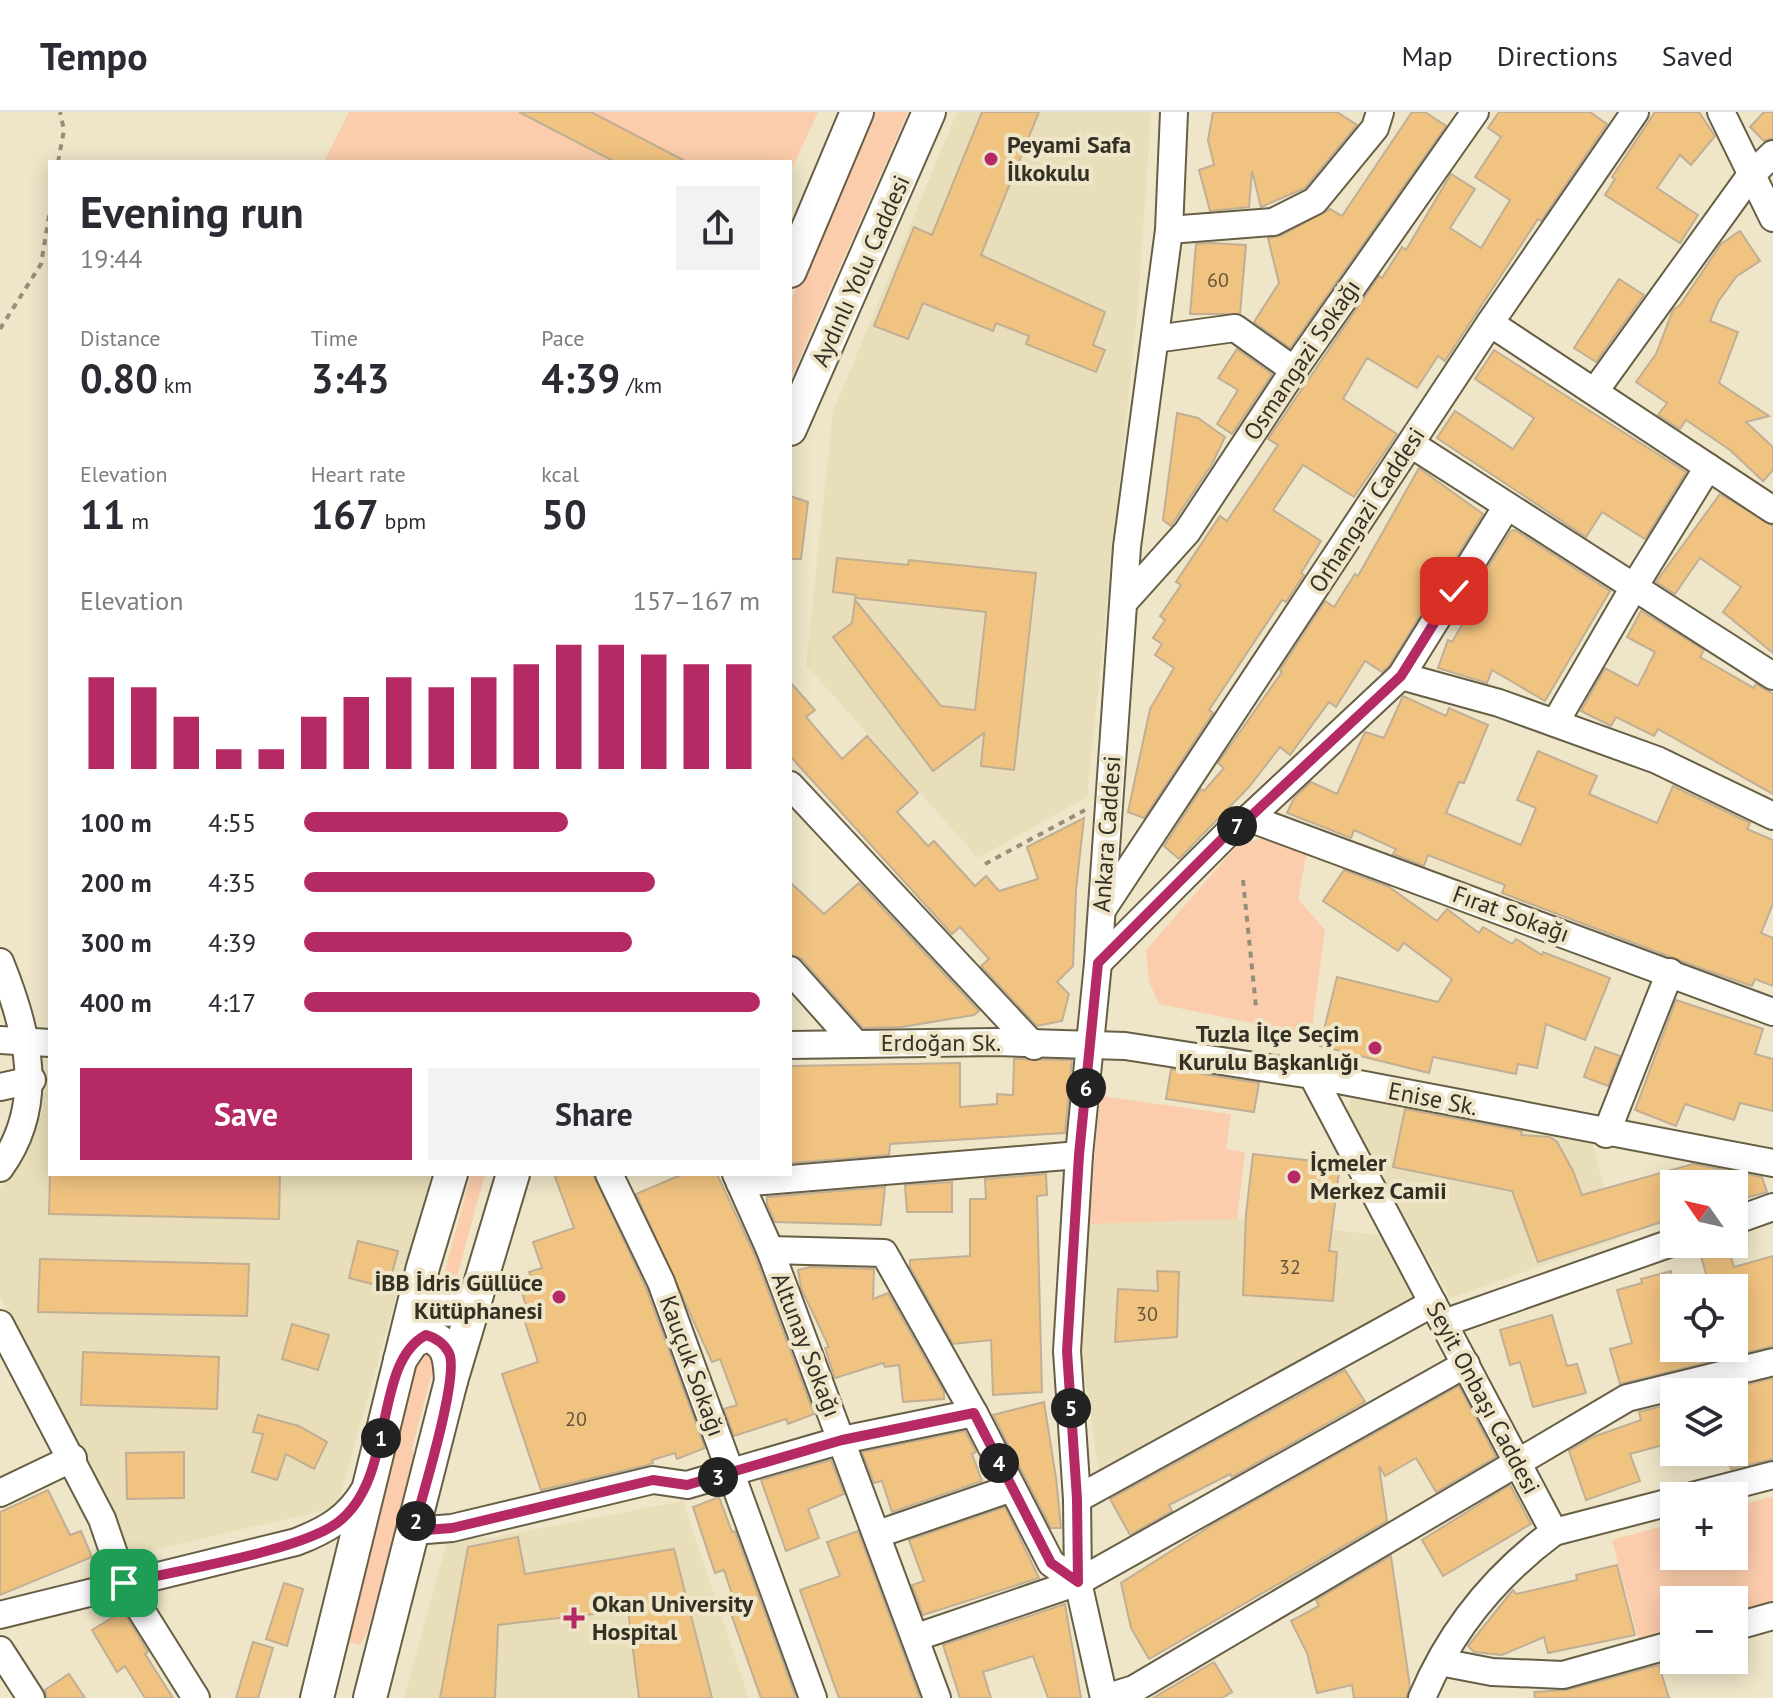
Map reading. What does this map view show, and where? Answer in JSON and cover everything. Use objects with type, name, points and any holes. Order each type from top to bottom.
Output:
[{"type":"main road","points":[[792,266],[857,112]]},
{"type":"main road","name":"Aydınlı Yolu Caddesi","points":[[792,424],[929,112]]},
{"type":"main road","points":[[317,1698],[418,1286],[450,1176]]},
{"type":"main road","points":[[370,1698],[451,1381],[512,1176]]},
{"type":"main road","points":[[418,1286],[432,1306],[445,1310],[463,1307],[477,1294]]},
{"type":"main road","points":[[400,1360],[412,1342],[426,1335],[437,1338],[450,1355],[451,1381]]},
{"type":"main road","points":[[335,1628],[344,1653],[355,1657],[374,1649],[386,1633]]},
{"type":"street","name":"Ankara Caddesi","points":[[1104,1698],[1078,1582],[1077,1499],[1067,1351],[1079,1155],[1098,963],[1127,547],[1169,230],[1174,112]]},
{"type":"street","points":[[1169,230],[1273,222],[1315,201],[1375,128],[1380,112]]},
{"type":"street","name":"Osmangazi Sokağı","points":[[1124,602],[1187,532],[1294,370],[1475,112]]},
{"type":"street","name":"Orhangazi Caddesi","points":[[1102,910],[1490,323],[1635,112]]},
{"type":"street","points":[[1721,112],[1773,218]]},
{"type":"street","points":[[1595,391],[1750,176],[1773,154]]},
{"type":"street","points":[[1490,323],[1773,510]]},
{"type":"street","points":[[1155,339],[1235,328],[1294,370]]},
{"type":"street","points":[[1411,444],[1773,676]]},
{"type":"street","points":[[1555,723],[1708,467]]},
{"type":"street","points":[[1098,963],[1232,829],[1249,818],[1401,676],[1507,506]]},
{"type":"street","points":[[1401,676],[1499,703],[1657,760],[1773,816]]},
{"type":"street","points":[[792,787],[1034,1046]]},
{"type":"street","name":"Fırat Sokağı","points":[[1249,818],[1773,1012]]},
{"type":"street","points":[[0,962],[17,1005],[38,1042],[19,1135],[0,1168]]},
{"type":"street","points":[[792,972],[855,1043]]},
{"type":"street","points":[[1606,1134],[1670,972]]},
{"type":"street","points":[[0,1014],[38,1042]]},
{"type":"street","points":[[0,1040],[38,1042]]},
{"type":"street","name":"Erdoğan Sk.","points":[[792,1045],[996,1042],[1091,1047]]},
{"type":"street","name":"Enise Sk.","points":[[1091,1047],[1125,1046],[1312,1075],[1606,1134],[1773,1163]]},
{"type":"street","name":"Seyit Onbaşı Caddesi","points":[[1312,1075],[1554,1532]]},
{"type":"street","points":[[0,1087],[32,1080]]},
{"type":"street","points":[[792,1175],[1079,1155]]},
{"type":"street","name":"Kauçuk Sokağı","points":[[610,1176],[661,1282],[813,1698]]},
{"type":"street","points":[[738,1179],[781,1176]]},
{"type":"street","name":"Altunay Sokağı","points":[[738,1179],[770,1250],[917,1637],[937,1698]]},
{"type":"street","points":[[1748,1216],[1773,1207]]},
{"type":"street","points":[[1077,1499],[1438,1313],[1660,1246]]},
{"type":"street","points":[[770,1250],[884,1253],[974,1413],[1051,1563],[1078,1582]]},
{"type":"street","points":[[0,1324],[6,1353],[73,1458],[102,1519],[124,1583],[196,1698]]},
{"type":"street","points":[[1104,1698],[1134,1689],[1519,1465],[1627,1398],[1773,1362]]},
{"type":"street","points":[[917,1637],[1078,1582],[1466,1364]]},
{"type":"street","points":[[413,1531],[452,1528],[653,1480],[687,1485],[842,1440],[974,1413]]},
{"type":"street","points":[[0,1493],[73,1458]]},
{"type":"street","points":[[1746,1482],[1773,1475]]},
{"type":"street","points":[[0,1615],[296,1542],[338,1523],[354,1507],[371,1479]]},
{"type":"street","points":[[878,1534],[1012,1488]]},
{"type":"street","points":[[1422,1698],[1470,1611],[1524,1554],[1554,1532],[1660,1505]]},
{"type":"street","points":[[296,1542],[327,1542],[340,1550],[345,1561],[344,1587]]},
{"type":"street","points":[[1748,1623],[1773,1616]]},
{"type":"street","points":[[1440,1662],[1492,1672],[1563,1675],[1660,1648]]},
{"type":"street","points":[[0,1650],[31,1698]]},
{"type":"path","points":[[58,160],[64,130],[60,112]]},
{"type":"path","points":[[0,329],[41,264],[48,222]]},
{"type":"path","points":[[985,864],[1110,796]]},
{"type":"path","points":[[1243,880],[1256,1007]]},
{"type":"shaded area","points":[[349,112],[818,112],[792,169],[792,160],[325,160]]},
{"type":"shaded area","points":[[872,112],[908,112],[792,375],[792,299]]},
{"type":"shaded area","points":[[957,112],[1151,112],[1138,305],[1087,797],[978,858],[806,665],[833,412]]},
{"type":"shaded area","points":[[1265,838],[1308,846],[1298,899],[1325,930],[1311,1035],[1159,1004],[1149,982],[1146,950],[1239,843]]},
{"type":"shaded area","points":[[48,1073],[48,1176],[430,1176],[337,1507],[125,1557],[0,1295],[0,1188],[41,1115]]},
{"type":"shaded area","points":[[1354,1089],[1591,1136],[1617,1239],[1450,1298],[1347,1113]]},
{"type":"shaded area","points":[[1100,1096],[1231,1114],[1226,1149],[1245,1152],[1237,1219],[1089,1224]]},
{"type":"shaded area","points":[[470,1176],[484,1176],[453,1291],[447,1295],[441,1286]]},
{"type":"shaded area","points":[[1237,1219],[1379,1235],[1417,1299],[1099,1472],[1080,1349],[1089,1224]]},
{"type":"shaded area","points":[[428,1351],[435,1361],[412,1449],[416,1464],[366,1635],[360,1645],[348,1642],[346,1628],[407,1357]]},
{"type":"shaded area","points":[[1773,1496],[1773,1605],[1748,1611],[1748,1586],[1660,1586],[1660,1635],[1639,1641],[1612,1540],[1660,1527],[1660,1570],[1748,1570],[1748,1503]]},
{"type":"shaded area","name":"Okan University Hospital","points":[[683,1501],[749,1698],[404,1698],[449,1535],[489,1538]]},
{"type":"building","points":[[519,112],[591,112],[683,160],[611,160]]},
{"type":"building","points":[[982,112],[1039,112],[981,255],[1105,312],[1093,345],[1105,350],[1096,372],[1026,344],[1029,336],[996,323],[993,331],[923,303],[908,339],[874,326],[914,227],[932,235]]},
{"type":"building","points":[[1213,112],[1337,112],[1357,125],[1305,188],[1261,207],[1252,171],[1249,207],[1210,211],[1199,170],[1214,165],[1208,140]]},
{"type":"building","points":[[1412,112],[1425,112],[1446,126],[1290,348],[1254,322],[1279,283],[1268,238],[1280,236],[1330,209],[1342,216]]},
{"type":"building","points":[[1499,112],[1590,112],[1607,124],[1541,221],[1538,219],[1445,361],[1438,356],[1417,388],[1367,358],[1343,399],[1397,434],[1354,497],[1303,465],[1273,510],[1321,541],[1301,573],[1304,575],[1286,602],[1282,600],[1209,710],[1213,713],[1144,818],[1128,812],[1150,709],[1174,668],[1155,655],[1162,644],[1153,638],[1165,620],[1160,616],[1181,585],[1176,582],[1220,516],[1227,521],[1278,445],[1268,439],[1379,276],[1382,278],[1402,247],[1406,250],[1451,174],[1475,189],[1450,228],[1481,248],[1510,200],[1475,177],[1501,137],[1488,128]]},
{"type":"building","points":[[1655,112],[1699,112],[1715,136],[1691,165],[1680,155],[1657,188],[1698,215],[1680,243],[1605,195],[1615,179],[1612,177]]},
{"type":"building","points":[[1764,112],[1773,112],[1773,138],[1764,141],[1750,127]]},
{"type":"building","points":[[1740,231],[1760,261],[1736,277],[1718,302],[1710,321],[1738,332],[1719,383],[1769,416],[1746,422],[1773,447],[1773,470],[1763,481],[1730,450],[1686,420],[1680,429],[1658,415],[1667,403],[1636,382],[1656,354],[1673,310],[1680,305],[1721,244]]},
{"type":"building","points":[[1196,244],[1246,245],[1240,314],[1190,314]]},
{"type":"building","points":[[1619,279],[1644,295],[1596,362],[1574,348]]},
{"type":"building","points":[[1237,349],[1272,374],[1232,434],[1217,424],[1238,390],[1218,378]]},
{"type":"building","points":[[1494,350],[1686,472],[1645,539],[1602,512],[1586,537],[1437,438],[1455,411],[1513,449],[1534,418],[1475,379]]},
{"type":"building","points":[[1177,413],[1198,418],[1225,437],[1212,464],[1171,526],[1163,520]]},
{"type":"building","points":[[1419,468],[1483,514],[1389,666],[1382,672],[1365,661],[1336,707],[1329,702],[1290,755],[1280,747],[1249,787],[1179,859],[1164,846],[1201,789],[1204,791],[1224,768],[1218,763],[1282,672],[1280,670],[1325,601],[1334,607],[1355,574],[1358,576]]},
{"type":"building","points":[[1720,494],[1773,526],[1773,653],[1723,612],[1741,587],[1700,558],[1675,594],[1656,582]]},
{"type":"building","points":[[792,497],[808,502],[801,559],[792,559]]},
{"type":"building","points":[[1515,530],[1610,591],[1545,701],[1492,670],[1487,683],[1438,668],[1448,640],[1452,642],[1479,596],[1472,592],[1511,531]]},
{"type":"building","points":[[837,558],[908,565],[909,560],[1036,573],[1014,770],[981,766],[984,733],[933,771],[833,637],[852,623],[855,600],[941,706],[975,710],[986,612],[855,598],[856,595],[833,592]]},
{"type":"building","points":[[1641,611],[1704,650],[1700,657],[1754,688],[1756,684],[1773,694],[1773,794],[1658,729],[1654,736],[1616,717],[1611,726],[1581,711],[1605,668],[1638,686],[1655,652],[1627,637]]},
{"type":"building","points":[[792,684],[815,710],[806,717],[842,759],[867,736],[918,793],[897,812],[928,846],[934,841],[975,886],[986,876],[999,891],[1038,879],[1027,847],[1084,818],[1076,890],[1073,966],[1057,982],[1069,994],[1062,1021],[1037,1026],[981,966],[989,959],[960,927],[952,934],[792,758]]},
{"type":"building","points":[[1403,696],[1446,716],[1449,708],[1488,725],[1464,783],[1459,782],[1446,813],[1521,845],[1536,808],[1517,800],[1538,751],[1597,776],[1589,794],[1657,823],[1673,786],[1750,823],[1747,829],[1773,840],[1773,904],[1761,933],[1773,938],[1773,986],[1755,979],[1752,986],[1502,893],[1505,885],[1428,855],[1424,866],[1393,854],[1396,849],[1354,830],[1351,838],[1287,813],[1294,798],[1311,782],[1337,794],[1365,732],[1384,738]]},
{"type":"building","points":[[1344,870],[1389,887],[1437,921],[1447,909],[1479,933],[1483,927],[1512,944],[1516,939],[1542,955],[1543,952],[1610,978],[1585,1040],[1546,1024],[1537,1068],[1518,1064],[1516,1074],[1433,1057],[1429,1073],[1320,1046],[1337,977],[1438,1002],[1452,979],[1404,943],[1398,951],[1323,901]]},
{"type":"building","points":[[859,883],[979,1011],[974,1015],[902,1027],[863,1028],[802,959],[792,955],[792,884],[824,914]]},
{"type":"building","points":[[1676,1000],[1763,1029],[1755,1054],[1773,1059],[1773,1111],[1740,1103],[1734,1120],[1685,1104],[1676,1126],[1635,1110]]},
{"type":"building","points":[[1595,1047],[1620,1056],[1608,1086],[1584,1077]]},
{"type":"building","points":[[1014,1059],[1072,1060],[1065,1133],[890,1144],[889,1155],[792,1163],[792,1066],[960,1063],[960,1107],[997,1104],[997,1094],[1013,1095]]},
{"type":"building","points":[[1171,1069],[1259,1083],[1254,1112],[1166,1099]]},
{"type":"building","points":[[1405,1109],[1522,1131],[1521,1135],[1550,1137],[1557,1142],[1582,1195],[1660,1173],[1660,1223],[1538,1262],[1512,1191],[1393,1167]]},
{"type":"building","points":[[1253,1154],[1340,1164],[1329,1251],[1337,1252],[1333,1301],[1243,1295],[1246,1214]]},
{"type":"building","points":[[1693,1164],[1725,1170],[1672,1170]]},
{"type":"building","points":[[1046,1174],[1047,1195],[1037,1196],[1042,1392],[993,1395],[991,1340],[953,1344],[910,1267],[910,1260],[970,1256],[970,1199],[986,1199],[985,1179]]},
{"type":"building","points":[[1748,1174],[1762,1177],[1767,1192],[1748,1197]]},
{"type":"building","points":[[50,1176],[280,1176],[279,1219],[49,1214]]},
{"type":"building","points":[[555,1176],[594,1176],[646,1288],[705,1448],[677,1459],[675,1453],[652,1460],[653,1463],[648,1465],[541,1490],[502,1374],[538,1362],[520,1307],[526,1305],[521,1290],[534,1285],[529,1272],[542,1268],[533,1242],[574,1228]]},
{"type":"building","points":[[678,1176],[718,1176],[755,1256],[814,1414],[788,1424],[786,1419],[734,1436],[724,1409],[737,1405],[720,1359],[712,1362],[636,1194]]},
{"type":"building","points":[[952,1182],[952,1212],[907,1212],[905,1185]]},
{"type":"building","points":[[885,1187],[881,1225],[775,1222],[767,1204],[767,1197]]},
{"type":"building","points":[[358,1241],[398,1251],[388,1288],[349,1278]]},
{"type":"building","points":[[1773,1256],[1773,1346],[1748,1352],[1748,1274],[1706,1274],[1702,1258],[1731,1258],[1734,1267]]},
{"type":"building","points":[[40,1259],[249,1264],[247,1316],[38,1312]]},
{"type":"building","points":[[810,1267],[874,1269],[873,1299],[888,1293],[944,1392],[944,1399],[903,1402],[899,1365],[885,1367],[883,1363],[835,1378],[825,1348],[829,1347],[801,1288],[798,1270]]},
{"type":"building","points":[[1157,1271],[1179,1272],[1177,1337],[1115,1342],[1118,1289],[1158,1291]]},
{"type":"building","points":[[1671,1271],[1671,1274],[1660,1274],[1660,1362],[1709,1362],[1620,1384],[1610,1349],[1632,1343],[1617,1290],[1642,1283],[1641,1279]]},
{"type":"building","points":[[1552,1315],[1567,1366],[1577,1364],[1586,1393],[1533,1407],[1520,1362],[1510,1365],[1500,1330]]},
{"type":"building","points":[[292,1324],[329,1335],[318,1370],[282,1359]]},
{"type":"building","points":[[83,1352],[219,1357],[217,1409],[81,1405]]},
{"type":"building","points":[[1345,1370],[1365,1402],[1232,1477],[1230,1474],[1169,1505],[1172,1511],[1130,1535],[1110,1499]]},
{"type":"building","points":[[1773,1378],[1773,1459],[1748,1465],[1748,1384]]},
{"type":"building","points":[[1459,1386],[1496,1457],[1436,1492],[1416,1458],[1385,1476],[1379,1466],[1387,1521],[1149,1659],[1131,1628],[1121,1583],[1212,1525]]},
{"type":"building","points":[[1044,1402],[1061,1528],[1051,1528],[993,1415]]},
{"type":"building","points":[[1660,1407],[1660,1446],[1630,1454],[1640,1481],[1586,1500],[1569,1451],[1593,1437],[1641,1420],[1639,1412]]},
{"type":"building","points":[[258,1415],[299,1426],[327,1442],[314,1469],[286,1454],[277,1480],[252,1472],[263,1434],[253,1432]]},
{"type":"building","points":[[965,1431],[976,1452],[972,1454],[982,1481],[892,1512],[882,1481],[874,1483],[862,1452]]},
{"type":"building","points":[[184,1452],[184,1498],[127,1499],[126,1453]]},
{"type":"building","points":[[831,1460],[844,1494],[808,1509],[819,1538],[786,1551],[761,1480]]},
{"type":"building","points":[[1510,1485],[1531,1524],[1443,1576],[1422,1540]]},
{"type":"building","points":[[48,1490],[70,1535],[81,1531],[92,1557],[0,1595],[0,1512]]},
{"type":"building","points":[[719,1497],[732,1532],[735,1531],[796,1698],[761,1698],[730,1611],[737,1609],[724,1570],[715,1573],[693,1507]]},
{"type":"building","points":[[1005,1507],[1039,1578],[923,1615],[912,1585],[924,1581],[909,1540]]},
{"type":"building","points":[[858,1531],[920,1698],[839,1698],[800,1590],[840,1576],[827,1542]]},
{"type":"building","points":[[518,1537],[525,1574],[674,1549],[712,1698],[639,1698],[628,1610],[498,1625],[495,1698],[440,1698],[468,1547]]},
{"type":"building","points":[[1391,1556],[1410,1687],[1406,1698],[1354,1698],[1352,1685],[1317,1693],[1307,1653],[1291,1621],[1319,1606],[1316,1600]]},
{"type":"building","points":[[1617,1565],[1635,1635],[1548,1653],[1544,1637],[1502,1655],[1474,1652],[1468,1646],[1513,1590],[1516,1594],[1577,1580],[1576,1575]]},
{"type":"building","points":[[284,1583],[303,1589],[287,1646],[266,1639]]},
{"type":"building","points":[[1065,1604],[1081,1698],[1048,1698],[1033,1656],[983,1672],[991,1698],[960,1698],[943,1645]]},
{"type":"building","points":[[123,1611],[173,1698],[145,1698],[125,1666],[117,1672],[92,1630]]},
{"type":"building","points":[[253,1642],[273,1648],[258,1698],[236,1698]]},
{"type":"building","points":[[1214,1662],[1232,1692],[1222,1698],[1153,1698]]},
{"type":"building","points":[[1659,1665],[1669,1698],[1535,1698],[1534,1692],[1567,1690]]},
{"type":"building","points":[[69,1674],[85,1698],[47,1698],[45,1690]]},
{"type":"place","name":"Peyami Safa İlkokulu","points":[[991,159]]},
{"type":"place","name":"Tuzla İlçe Seçim Kurulu Başkanlığı","points":[[1375,1048]]},
{"type":"place","name":"İçmeler Merkez Camii","points":[[1294,1177]]},
{"type":"place","name":"İBB İdris Güllüce Kütüphanesi","points":[[559,1297]]},
{"type":"place","name":"Okan University Hospital","points":[[574,1618]]},
{"type":"route","points":[[124,1583],[296,1542],[338,1523],[354,1507],[371,1479],[400,1360],[412,1342],[426,1335],[437,1338],[450,1355],[451,1381],[413,1531],[452,1528],[653,1480],[687,1485],[842,1440],[974,1413],[1051,1563],[1078,1582],[1077,1499],[1067,1351],[1079,1155],[1098,963],[1232,829],[1249,818],[1401,676],[1454,591]]}]
